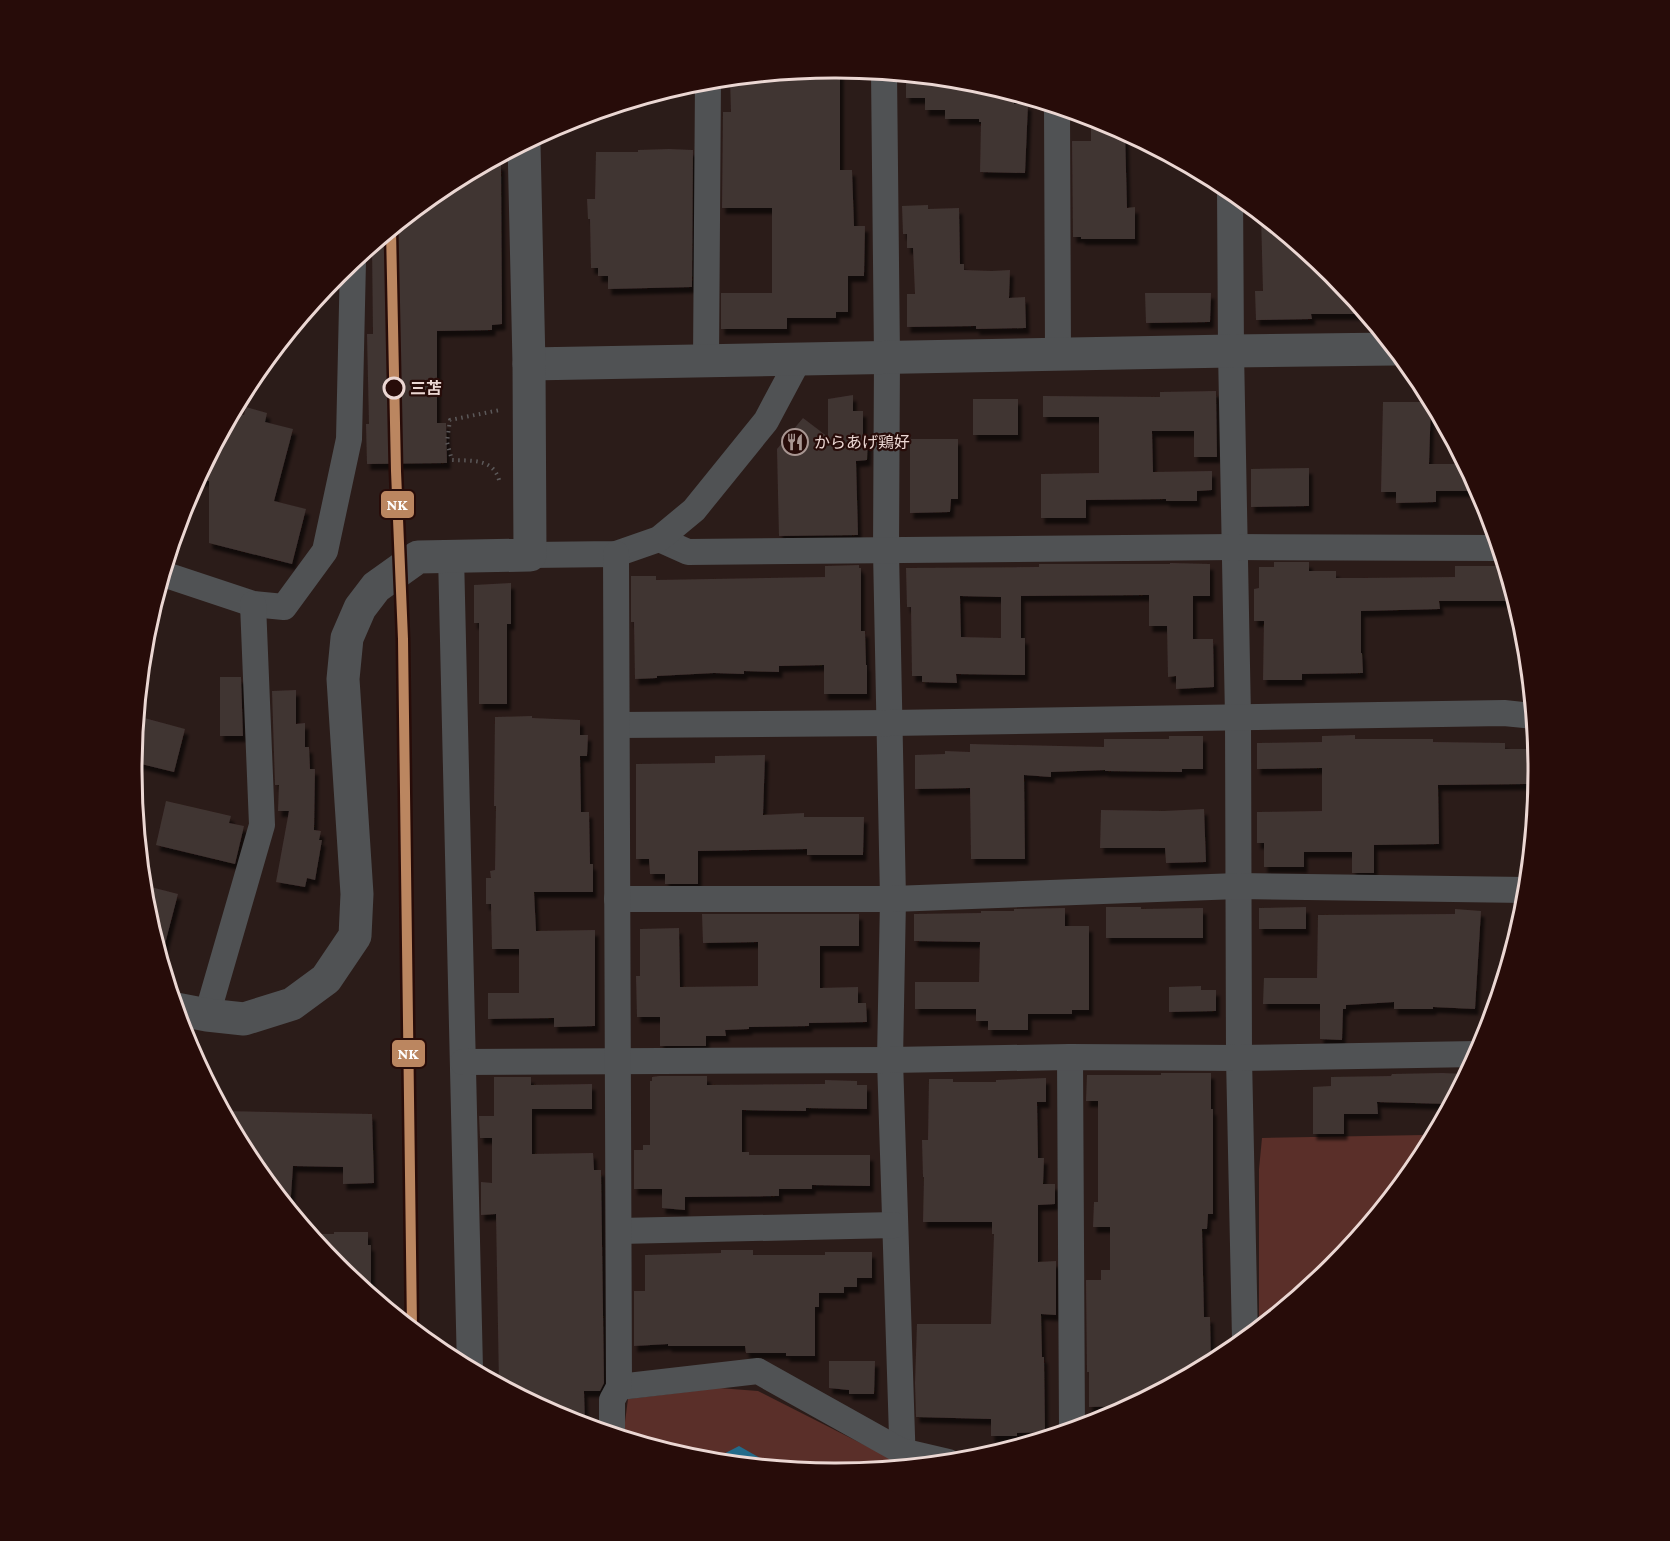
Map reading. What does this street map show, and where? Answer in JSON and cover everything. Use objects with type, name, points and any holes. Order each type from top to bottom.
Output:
[{"type":"street","points":[[884,79],[886,551],[893,899],[890,1060],[902,1459]]},
{"type":"street","points":[[706,361],[708,90]]},
{"type":"street","points":[[1056,114],[1058,354]]},
{"type":"street","points":[[524,152],[530,555]]},
{"type":"street","points":[[1230,202],[1238,717],[1239,1058],[1245,1329]]},
{"type":"street","points":[[170,576],[253,604],[284,607],[325,551],[349,439],[353,274]]},
{"type":"street","points":[[529,364],[1384,349]]},
{"type":"street","points":[[253,604],[262,825],[192,1012],[244,1019],[292,1004],[326,979],[355,936],[357,894],[343,679],[347,638],[360,608],[376,587],[418,557],[616,554],[659,539],[694,510],[766,421],[799,359]]},
{"type":"street","points":[[659,539],[688,552],[1234,547],[1491,548]]},
{"type":"street","points":[[612,1426],[612,1400],[619,1387],[616,554]]},
{"type":"street","points":[[444,556],[463,1062],[470,1358]]},
{"type":"street","points":[[616,725],[1504,713],[1525,715]]},
{"type":"street","points":[[617,899],[893,899],[1238,885],[1517,890]]},
{"type":"street","points":[[463,1062],[1070,1057],[1239,1058],[1467,1054]]},
{"type":"street","points":[[1070,1057],[1072,1421]]},
{"type":"street","points":[[619,1231],[895,1225]]},
{"type":"street","points":[[619,1387],[758,1371],[902,1459]]},
{"type":"path","points":[[502,490],[497,472],[485,462],[452,460],[447,442],[450,420],[503,409]]},
{"type":"shaded area","points":[[1424,1135],[1384,1192],[1356,1227],[1325,1260],[1259,1318],[1259,1169],[1262,1138]]},
{"type":"shaded area","points":[[719,1388],[758,1391],[892,1461],[790,1462],[700,1450],[624,1430],[628,1399]]},
{"type":"water","points":[[739,1446],[762,1459],[745,1457],[724,1454]]},
{"type":"building","points":[[840,78],[840,170],[852,170],[854,226],[865,226],[864,276],[848,276],[848,312],[836,312],[836,318],[787,318],[787,329],[721,329],[721,293],[772,293],[772,208],[722,208],[723,112],[731,112],[730,86],[790,79]]},
{"type":"building","points":[[906,82],[970,91],[1028,106],[1025,173],[980,172],[981,122],[979,119],[945,119],[945,110],[925,110],[925,98],[906,98]]},
{"type":"building","points":[[1091,128],[1125,142],[1127,208],[1135,207],[1135,239],[1073,237],[1072,141],[1091,141]]},
{"type":"building","points":[[693,150],[692,287],[608,289],[608,276],[598,276],[598,268],[591,268],[590,219],[588,219],[587,199],[595,199],[596,152]]},
{"type":"building","points":[[501,164],[502,324],[492,325],[492,330],[437,331],[437,423],[446,423],[447,463],[367,464],[366,424],[369,424],[367,334],[373,334],[372,256],[413,221],[450,195]]},
{"type":"building","points":[[928,205],[928,209],[959,208],[960,264],[964,264],[964,270],[1010,270],[1009,298],[1025,297],[1026,328],[907,327],[907,294],[915,294],[913,248],[907,248],[907,234],[903,234],[902,206]]},
{"type":"building","points":[[1261,225],[1325,281],[1356,314],[1311,314],[1312,319],[1256,320],[1255,291],[1263,291]]},
{"type":"building","points":[[1145,293],[1211,293],[1210,322],[1146,323]]},
{"type":"building","points":[[1216,391],[1217,457],[1194,457],[1194,431],[1152,431],[1153,472],[1212,471],[1212,490],[1197,491],[1197,501],[1086,500],[1086,518],[1041,518],[1041,474],[1099,473],[1099,417],[1043,417],[1043,396],[1160,397],[1160,392]]},
{"type":"building","points":[[853,395],[853,411],[863,411],[863,434],[868,434],[867,460],[856,461],[858,535],[779,536],[777,449],[803,418],[828,437],[828,399]]},
{"type":"building","points":[[973,399],[1018,399],[1018,435],[973,435]]},
{"type":"building","points":[[1383,402],[1421,402],[1431,417],[1429,464],[1456,464],[1469,491],[1436,491],[1436,502],[1396,503],[1396,492],[1381,492]]},
{"type":"building","points":[[246,407],[267,413],[265,422],[293,429],[274,501],[306,509],[292,564],[209,543],[209,481],[206,481],[235,424],[241,414],[244,415]]},
{"type":"building","points":[[910,439],[958,439],[958,499],[951,499],[950,512],[910,513]]},
{"type":"building","points":[[1309,468],[1309,506],[1251,507],[1251,469]]},
{"type":"building","points":[[1274,562],[1309,562],[1309,571],[1336,571],[1336,578],[1455,577],[1455,566],[1496,566],[1506,601],[1439,601],[1440,609],[1361,611],[1363,673],[1302,674],[1302,680],[1263,680],[1264,621],[1254,621],[1254,589],[1259,588],[1259,567],[1274,567]]},
{"type":"building","points":[[1039,564],[1210,564],[1210,596],[1193,596],[1193,639],[1213,639],[1214,687],[1176,689],[1176,676],[1168,677],[1167,626],[1149,626],[1149,595],[1021,596],[1021,638],[1025,638],[1025,675],[956,674],[957,683],[922,682],[922,676],[912,676],[911,607],[907,607],[906,568],[1039,567]],"holes":[[[960,596],[1001,597],[1001,638],[961,637]]]},
{"type":"building","points":[[859,565],[861,568],[861,631],[865,631],[867,694],[824,694],[824,665],[779,666],[779,672],[744,671],[744,674],[714,673],[635,679],[631,576],[656,576],[656,580],[825,577],[825,566]]},
{"type":"building","points":[[511,583],[511,624],[507,624],[507,704],[479,704],[479,623],[474,623],[474,585]]},
{"type":"building","points":[[220,677],[241,677],[243,736],[220,736]]},
{"type":"building","points":[[296,690],[296,724],[305,723],[305,747],[309,747],[310,769],[315,769],[314,830],[321,831],[319,840],[322,840],[315,880],[307,878],[305,887],[276,882],[289,811],[278,811],[279,785],[275,785],[272,691]]},
{"type":"building","points":[[532,716],[532,718],[580,720],[580,735],[588,735],[587,756],[580,756],[581,812],[589,812],[593,892],[534,892],[536,931],[595,930],[595,1026],[554,1027],[554,1018],[488,1019],[488,993],[519,993],[519,949],[492,949],[491,904],[486,904],[486,878],[491,878],[490,871],[495,870],[495,717]]},
{"type":"building","points":[[145,718],[185,729],[174,772],[142,764]]},
{"type":"building","points":[[1355,735],[1355,739],[1433,739],[1433,742],[1505,743],[1505,749],[1527,749],[1527,784],[1438,785],[1439,844],[1374,845],[1374,873],[1352,873],[1352,852],[1304,852],[1304,867],[1264,867],[1264,843],[1257,843],[1257,812],[1322,811],[1322,768],[1257,769],[1257,743],[1322,742],[1322,736]]},
{"type":"building","points":[[1169,736],[1203,736],[1203,769],[1182,769],[1182,772],[1105,770],[1051,772],[1051,777],[1024,775],[1025,859],[971,859],[970,788],[915,789],[915,755],[945,754],[945,751],[970,752],[970,744],[1104,747],[1104,739],[1169,739]]},
{"type":"building","points":[[765,755],[763,815],[804,813],[804,817],[864,817],[863,855],[807,855],[807,849],[698,851],[698,884],[665,884],[665,874],[650,874],[649,859],[636,859],[636,764],[715,763],[715,756]]},
{"type":"building","points":[[166,801],[231,816],[229,823],[244,826],[235,864],[156,845]]},
{"type":"building","points":[[1204,809],[1206,862],[1166,863],[1165,848],[1100,848],[1101,810]]},
{"type":"building","points":[[153,887],[178,894],[165,945]]},
{"type":"building","points":[[1106,907],[1203,908],[1203,938],[1106,938]]},
{"type":"building","points":[[1306,907],[1306,929],[1259,929],[1259,908]]},
{"type":"building","points":[[1065,908],[1065,926],[1089,926],[1089,1010],[1072,1010],[1072,1014],[1028,1014],[1028,1030],[988,1030],[988,1021],[976,1021],[976,1009],[915,1009],[915,982],[979,982],[980,942],[914,941],[914,914]]},
{"type":"building","points":[[1455,909],[1481,911],[1475,1009],[1433,1007],[1433,1009],[1394,1009],[1394,1002],[1346,1005],[1346,1009],[1343,1009],[1342,1040],[1320,1039],[1320,1004],[1263,1004],[1264,978],[1317,978],[1318,915],[1455,914]]},
{"type":"building","points":[[702,914],[859,914],[859,946],[820,946],[820,988],[858,987],[858,1003],[866,1003],[867,1022],[749,1027],[749,1029],[725,1030],[726,1036],[706,1036],[706,1046],[660,1046],[660,1017],[637,1017],[636,976],[640,976],[640,929],[679,928],[680,987],[758,986],[758,942],[703,943]]},
{"type":"building","points":[[1201,986],[1201,990],[1216,990],[1216,1011],[1169,1012],[1169,987]]},
{"type":"building","points":[[1161,1073],[1211,1073],[1213,1214],[1208,1214],[1207,1229],[1202,1229],[1204,1317],[1210,1317],[1211,1352],[1141,1392],[1108,1407],[1089,1407],[1086,1280],[1101,1280],[1101,1270],[1110,1270],[1110,1227],[1093,1227],[1094,1202],[1098,1202],[1098,1101],[1086,1101],[1087,1075],[1161,1075]]},
{"type":"building","points":[[1392,1074],[1458,1074],[1442,1104],[1377,1102],[1378,1114],[1344,1114],[1344,1134],[1313,1134],[1313,1087],[1331,1086],[1331,1077],[1391,1076]]},
{"type":"building","points":[[707,1076],[707,1085],[825,1084],[825,1080],[857,1081],[857,1085],[867,1085],[867,1109],[742,1110],[742,1152],[749,1152],[749,1155],[870,1155],[870,1186],[812,1185],[812,1189],[779,1189],[779,1196],[685,1197],[685,1210],[662,1208],[662,1189],[634,1189],[634,1150],[643,1150],[643,1145],[650,1145],[650,1081],[652,1077]]},
{"type":"building","points":[[494,1077],[531,1077],[531,1085],[592,1084],[592,1109],[532,1109],[532,1154],[593,1153],[594,1170],[601,1170],[604,1383],[600,1391],[584,1391],[585,1416],[529,1392],[499,1375],[496,1214],[481,1215],[481,1182],[492,1183],[492,1138],[480,1138],[479,1116],[494,1116]]},
{"type":"building","points":[[1046,1078],[1046,1102],[1037,1102],[1038,1158],[1044,1158],[1043,1184],[1055,1184],[1055,1204],[1038,1205],[1038,1262],[1056,1261],[1056,1315],[1041,1314],[1045,1430],[1017,1433],[1017,1436],[991,1436],[991,1419],[916,1417],[917,1324],[991,1324],[994,1234],[992,1234],[992,1222],[923,1222],[922,1140],[928,1140],[929,1079],[953,1079],[953,1082],[996,1082],[996,1080]]},
{"type":"building","points":[[232,1111],[372,1114],[374,1183],[343,1184],[343,1167],[293,1166],[291,1198],[259,1155]]},
{"type":"building","points":[[334,1232],[368,1232],[368,1245],[371,1245],[371,1284],[321,1234],[334,1234]]},
{"type":"building","points":[[721,1250],[753,1250],[753,1255],[825,1255],[825,1252],[872,1252],[872,1278],[857,1278],[857,1287],[844,1287],[844,1293],[819,1293],[819,1307],[815,1307],[815,1356],[746,1353],[745,1346],[668,1346],[668,1344],[634,1346],[634,1291],[645,1291],[645,1255],[721,1253]]},
{"type":"building","points":[[829,1361],[875,1361],[874,1394],[849,1394],[849,1390],[829,1388]]},
{"type":"transit line","name":"NK","points":[[391,239],[396,471],[403,639],[412,1319]]},
{"type":"place","name":"三苫","points":[[394,388]]},
{"type":"place","name":"からあげ鶏好","points":[[795,442]]}]
